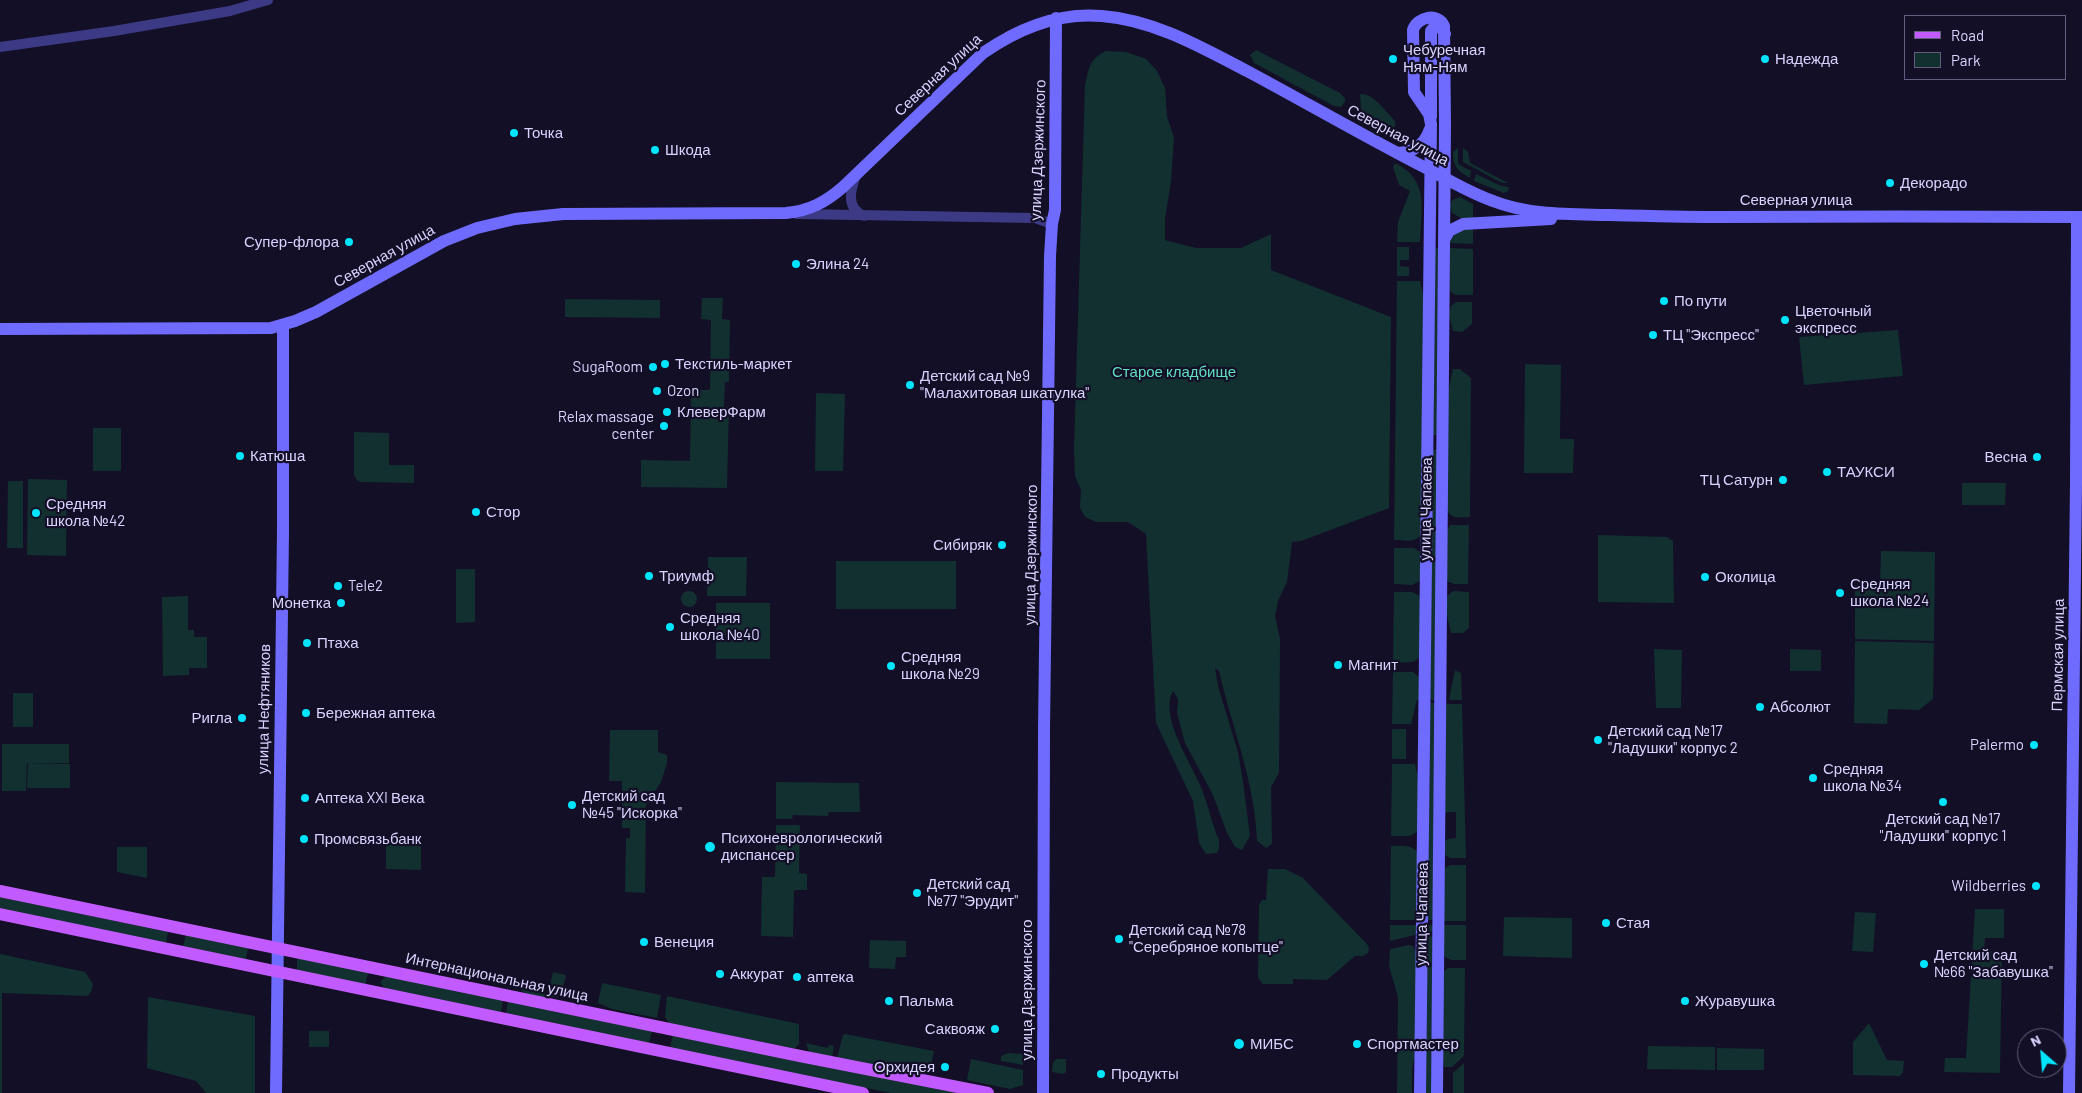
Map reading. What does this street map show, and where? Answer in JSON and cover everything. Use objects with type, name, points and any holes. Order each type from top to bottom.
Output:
[{"type":"main road","name":"Северная улица","points":[[0,329],[253,329],[283,325],[335,302],[428,249],[460,234],[495,223],[532,216],[563,214],[786,213],[807,210],[824,203],[856,176],[983,53],[1016,32],[1056,18],[1100,16],[1127,19],[1159,29],[1234,64],[1445,178],[1485,198],[1514,208],[1546,213],[1638,216],[2080,217]]},
{"type":"main road","name":"улица Дзержинского","points":[[1043,1093],[1044,729],[1052,224],[1055,210],[1056,18]]},
{"type":"main road","points":[[1397,153],[1410,152],[1418,147],[1426,138],[1431,121],[1414,92],[1414,30],[1416,24],[1424,19],[1439,19],[1444,23],[1445,34]]},
{"type":"main road","name":"улица Чапаева","points":[[1420,1093],[1431,31],[1434,27],[1440,26],[1445,34],[1445,178],[1437,1093]]},
{"type":"main road","points":[[1444,240],[1453,228],[1469,223],[1638,216]]},
{"type":"main road","name":"Пермская улица","points":[[2069,1093],[2080,217]]},
{"type":"main road","name":"улица Нефтяников","points":[[276,1093],[283,325]]},
{"type":"main road","points":[[1428,442],[1442,442]]},
{"type":"main road","name":"Интернациональная улица","points":[[0,891],[981,1092]]},
{"type":"main road","points":[[0,914],[863,1093]]},
{"type":"main road","points":[[174,951],[178,928]]},
{"type":"main road","points":[[384,994],[374,988],[373,979],[380,972],[389,971]]},
{"type":"street","points":[[0,47],[114,32],[230,11],[268,0]]},
{"type":"street","points":[[856,176],[851,191],[851,200],[856,211],[865,216]]},
{"type":"street","name":"Северная улица","points":[[786,213],[1035,218],[1052,224]]},
{"type":"green space","points":[[1256,50],[1340,93],[1345,98],[1345,101],[1341,107],[1334,106],[1254,63],[1250,55]]},
{"type":"green space","name":"Старое кладбище","points":[[1106,51],[1126,52],[1146,59],[1157,71],[1165,88],[1167,117],[1174,137],[1171,182],[1165,219],[1165,240],[1196,248],[1241,248],[1271,234],[1271,270],[1391,317],[1389,508],[1301,541],[1292,542],[1287,582],[1278,601],[1275,616],[1280,639],[1279,773],[1271,787],[1272,844],[1266,848],[1257,841],[1248,776],[1219,671],[1215,668],[1218,686],[1238,752],[1250,836],[1242,850],[1235,847],[1227,833],[1213,795],[1185,743],[1177,713],[1178,699],[1173,691],[1170,701],[1170,713],[1173,725],[1203,792],[1219,840],[1219,848],[1217,853],[1206,854],[1199,843],[1193,801],[1156,723],[1146,534],[1128,522],[1096,522],[1085,517],[1080,508],[1081,490],[1075,476],[1074,448],[1085,85],[1093,61]]},
{"type":"green space","points":[[1360,94],[1375,100],[1395,121],[1395,139],[1362,120]]},
{"type":"green space","points":[[1458,148],[1458,164],[1471,171],[1470,178],[1459,171],[1455,165],[1453,152]]},
{"type":"green space","points":[[1463,148],[1468,152],[1470,163],[1508,183],[1502,183],[1463,162]]},
{"type":"green space","points":[[1395,163],[1414,178],[1419,187],[1422,207],[1420,242],[1397,242],[1398,222],[1410,191],[1399,185],[1393,167]]},
{"type":"green space","points":[[1476,174],[1501,186],[1509,187],[1508,191],[1504,193],[1474,181]]},
{"type":"green space","points":[[1460,197],[1473,204],[1473,218],[1461,218],[1452,213],[1450,205],[1452,200]]},
{"type":"green space","points":[[1473,227],[1473,244],[1450,243],[1455,233]]},
{"type":"green space","points":[[1397,247],[1409,247],[1409,260],[1400,260],[1400,266],[1409,267],[1409,276],[1397,276]]},
{"type":"green space","points":[[1435,248],[1439,248],[1438,435],[1433,435]]},
{"type":"green space","points":[[1450,248],[1473,249],[1473,295],[1455,295],[1450,291]]},
{"type":"green space","points":[[1397,281],[1420,281],[1424,297],[1422,533],[1416,539],[1410,541],[1394,540]]},
{"type":"green space","points":[[702,298],[723,298],[722,319],[730,320],[729,382],[725,382],[724,407],[729,407],[727,488],[641,487],[641,460],[690,461],[691,390],[710,390],[711,320],[701,319]]},
{"type":"green space","points":[[565,299],[660,300],[660,318],[565,317]]},
{"type":"green space","points":[[1456,302],[1472,302],[1472,324],[1462,332],[1453,331],[1449,314],[1451,306]]},
{"type":"green space","points":[[1898,330],[1903,376],[1804,385],[1799,337]]},
{"type":"green space","points":[[1525,364],[1561,365],[1560,439],[1574,439],[1573,473],[1524,473]]},
{"type":"green space","points":[[1453,369],[1460,369],[1471,378],[1470,517],[1454,517],[1447,510],[1448,392]]},
{"type":"green space","points":[[816,393],[845,394],[843,471],[815,471]]},
{"type":"green space","points":[[93,428],[121,428],[121,471],[93,471]]},
{"type":"green space","points":[[354,432],[389,433],[389,465],[414,465],[414,483],[360,482],[357,480],[354,475]]},
{"type":"green space","points":[[1438,449],[1436,700],[1430,700],[1433,450]]},
{"type":"green space","points":[[28,479],[67,480],[66,556],[27,555]]},
{"type":"green space","points":[[8,481],[23,481],[23,548],[7,548]]},
{"type":"green space","points":[[1962,483],[2006,483],[2005,505],[1962,505]]},
{"type":"green space","points":[[1450,525],[1469,525],[1468,584],[1454,584],[1447,581],[1447,531]]},
{"type":"green space","points":[[1598,535],[1667,537],[1673,541],[1674,603],[1598,602]]},
{"type":"green space","points":[[1394,548],[1414,548],[1420,552],[1420,581],[1412,585],[1394,584]]},
{"type":"green space","points":[[1881,551],[1935,552],[1934,641],[1855,639],[1855,585],[1880,585]]},
{"type":"green space","points":[[708,557],[747,557],[746,596],[707,596]]},
{"type":"green space","points":[[836,561],[956,561],[956,609],[836,609]]},
{"type":"green space","points":[[456,569],[475,569],[475,622],[456,623]]},
{"type":"green space","points":[[686,591],[692,591],[697,596],[695,605],[686,607],[681,602],[681,596]]},
{"type":"green space","points":[[1454,591],[1469,592],[1469,628],[1463,633],[1451,633],[1447,616],[1447,598]]},
{"type":"green space","points":[[1394,592],[1412,592],[1420,596],[1420,657],[1413,662],[1393,663]]},
{"type":"green space","points":[[188,596],[188,630],[194,630],[194,637],[207,637],[207,668],[189,668],[189,675],[163,676],[162,597]]},
{"type":"green space","points":[[716,603],[770,603],[770,659],[716,659]]},
{"type":"green space","points":[[1855,641],[1934,643],[1933,699],[1919,710],[1888,709],[1887,724],[1854,723]]},
{"type":"green space","points":[[1654,649],[1682,650],[1681,708],[1656,708]]},
{"type":"green space","points":[[1790,649],[1821,650],[1821,671],[1790,671]]},
{"type":"green space","points":[[1455,670],[1461,673],[1462,700],[1449,700]]},
{"type":"green space","points":[[1393,672],[1413,672],[1419,677],[1420,700],[1417,700],[1411,724],[1392,724]]},
{"type":"green space","points":[[13,693],[33,693],[33,727],[13,727]]},
{"type":"green space","points":[[1430,703],[1435,703],[1433,920],[1428,920]]},
{"type":"green space","points":[[1446,704],[1462,704],[1466,858],[1450,858],[1445,855],[1445,841],[1456,838],[1456,812],[1448,812],[1440,816]]},
{"type":"green space","points":[[1392,729],[1406,729],[1406,759],[1392,759]]},
{"type":"green space","points":[[610,730],[658,730],[658,752],[667,755],[667,763],[661,782],[646,805],[645,893],[625,892],[626,838],[630,838],[630,828],[622,828],[622,781],[609,781]]},
{"type":"green space","points":[[2,744],[69,744],[69,763],[27,763],[26,791],[2,791]]},
{"type":"green space","points":[[28,763],[70,764],[70,788],[27,788]]},
{"type":"green space","points":[[1392,764],[1415,764],[1419,782],[1418,831],[1410,836],[1391,836]]},
{"type":"green space","points":[[776,782],[859,783],[860,812],[829,812],[828,816],[793,815],[792,819],[776,819]]},
{"type":"green space","points":[[776,825],[800,825],[799,873],[807,874],[807,890],[794,890],[793,937],[761,936],[762,877],[775,877]]},
{"type":"green space","points":[[386,844],[421,844],[421,870],[386,869]]},
{"type":"green space","points":[[1391,846],[1413,848],[1418,853],[1419,920],[1390,920]]},
{"type":"green space","points":[[117,847],[147,847],[147,878],[117,872]]},
{"type":"green space","points":[[1450,865],[1466,865],[1466,921],[1443,921],[1445,868]]},
{"type":"green space","points":[[1268,869],[1285,869],[1303,878],[1367,944],[1369,948],[1368,953],[1363,956],[1355,956],[1327,980],[1293,979],[1293,984],[1263,984],[1258,978],[1259,905],[1262,900],[1266,900]]},
{"type":"green space","points":[[0,897],[168,932],[166,944],[0,908]]},
{"type":"green space","points":[[1975,909],[2004,909],[2004,938],[1985,938],[1984,951],[2002,952],[2000,1073],[1944,1072],[1945,1058],[1966,1058]]},
{"type":"green space","points":[[1855,912],[1876,913],[1873,952],[1852,951]]},
{"type":"green space","points":[[1504,917],[1572,918],[1572,958],[1503,956]]},
{"type":"green space","points":[[1390,925],[1418,925],[1415,935],[1390,941]]},
{"type":"green space","points":[[1428,925],[1433,925],[1431,1093],[1425,1093]]},
{"type":"green space","points":[[1443,925],[1466,925],[1466,960],[1450,959],[1443,954]]},
{"type":"green space","points":[[186,934],[248,947],[246,960],[183,946]]},
{"type":"green space","points":[[870,940],[906,941],[906,957],[896,957],[895,969],[869,968]]},
{"type":"green space","points":[[1409,945],[1413,946],[1417,954],[1416,1049],[1412,1069],[1412,1093],[1397,1093],[1398,997],[1389,966],[1390,949]]},
{"type":"green space","points":[[0,954],[85,972],[93,984],[88,996],[2,993],[2,1093],[0,1093]]},
{"type":"green space","points":[[297,957],[369,972],[366,985],[297,971]]},
{"type":"green space","points":[[1448,968],[1465,968],[1464,1056],[1452,1067],[1444,1067],[1442,1051],[1443,972]]},
{"type":"green space","points":[[553,972],[566,975],[561,996],[533,996],[519,988],[548,994]]},
{"type":"green space","points":[[386,976],[503,1000],[501,1012],[384,988],[380,982]]},
{"type":"green space","points":[[602,983],[661,995],[657,1018],[612,1009],[598,1003]]},
{"type":"green space","points":[[667,996],[799,1024],[799,1044],[792,1048],[669,1023],[665,1017]]},
{"type":"green space","points":[[148,997],[255,1016],[255,1093],[206,1093],[196,1081],[147,1068]]},
{"type":"green space","points":[[508,1001],[652,1031],[649,1043],[506,1013]]},
{"type":"green space","points":[[1869,1023],[1887,1060],[1904,1061],[1903,1072],[1900,1076],[1853,1075],[1853,1042]]},
{"type":"green space","points":[[309,1031],[329,1031],[329,1047],[309,1047]]},
{"type":"green space","points":[[673,1034],[958,1093],[891,1093],[670,1048]]},
{"type":"green space","points":[[843,1035],[934,1051],[930,1072],[908,1073],[837,1058]]},
{"type":"green space","points":[[806,1043],[828,1048],[829,1045],[834,1046],[832,1058],[809,1052]]},
{"type":"green space","points":[[1648,1046],[1715,1047],[1715,1070],[1647,1069]]},
{"type":"green space","points":[[1717,1048],[1764,1049],[1764,1070],[1717,1070]]},
{"type":"green space","points":[[1008,1053],[1023,1054],[1023,1065],[1001,1061],[1001,1056]]},
{"type":"green space","points":[[971,1059],[1023,1070],[1023,1085],[1010,1089],[967,1080]]},
{"type":"green space","points":[[1057,1059],[1066,1059],[1066,1072],[1063,1074],[1052,1072],[1053,1062]]},
{"type":"green space","points":[[1464,1063],[1464,1093],[1453,1093],[1453,1073]]},
{"type":"place","name":"Чебуречная Ням-Ням","points":[[1393,59]]},
{"type":"place","name":"Надежда","points":[[1765,59]]},
{"type":"place","name":"Точка","points":[[514,133]]},
{"type":"place","name":"Шкода","points":[[655,150]]},
{"type":"place","name":"Декорадо","points":[[1890,183]]},
{"type":"place","name":"Супер-флора","points":[[349,242]]},
{"type":"place","name":"Элина 24","points":[[796,264]]},
{"type":"place","name":"По пути","points":[[1664,301]]},
{"type":"place","name":"Цветочный экспресс","points":[[1785,320]]},
{"type":"place","name":"ТЦ \"Экспресс\"","points":[[1653,335]]},
{"type":"place","name":"Текстиль-маркет","points":[[665,364]]},
{"type":"place","name":"SugaRoom","points":[[653,367]]},
{"type":"place","name":"Детский сад №9 \"Малахитовая шкатулка\"","points":[[910,385]]},
{"type":"place","name":"Ozon","points":[[657,391]]},
{"type":"place","name":"КлеверФарм","points":[[667,412]]},
{"type":"place","name":"Relax massage center","points":[[664,426]]},
{"type":"place","name":"Катюша","points":[[240,456]]},
{"type":"place","name":"Весна","points":[[2037,457]]},
{"type":"place","name":"ТАУКСИ","points":[[1827,472]]},
{"type":"place","name":"ТЦ Сатурн","points":[[1783,480]]},
{"type":"place","name":"Стор","points":[[476,512]]},
{"type":"place","name":"Средняя школа №42","points":[[36,513]]},
{"type":"place","name":"Сибиряк","points":[[1002,545]]},
{"type":"place","name":"Триумф","points":[[649,576]]},
{"type":"place","name":"Околица","points":[[1705,577]]},
{"type":"place","name":"Tele2","points":[[338,586]]},
{"type":"place","name":"Средняя школа №24","points":[[1840,593]]},
{"type":"place","name":"Монетка","points":[[341,603]]},
{"type":"place","name":"Средняя школа №40","points":[[670,627]]},
{"type":"place","name":"Птаха","points":[[307,643]]},
{"type":"place","name":"Магнит","points":[[1338,665]]},
{"type":"place","name":"Средняя школа №29","points":[[891,666]]},
{"type":"place","name":"Абсолют","points":[[1760,707]]},
{"type":"place","name":"Бережная аптека","points":[[306,713]]},
{"type":"place","name":"Ригла","points":[[242,718]]},
{"type":"place","name":"Детский сад №17 \"Ладушки\" корпус 2","points":[[1598,740]]},
{"type":"place","name":"Palermo","points":[[2034,745]]},
{"type":"place","name":"Средняя школа №34","points":[[1813,778]]},
{"type":"place","name":"Аптека XXI Века","points":[[305,798]]},
{"type":"place","name":"Детский сад №17 \"Ладушки\" корпус 1","points":[[1943,802]]},
{"type":"place","name":"Детский сад №45 \"Искорка\"","points":[[572,805]]},
{"type":"place","name":"Промсвязьбанк","points":[[304,839]]},
{"type":"place","name":"Психоневрологический диспансер","points":[[710,847]]},
{"type":"place","name":"Wildberries","points":[[2036,886]]},
{"type":"place","name":"Детский сад №77 \"Эрудит\"","points":[[917,893]]},
{"type":"place","name":"Стая","points":[[1606,923]]},
{"type":"place","name":"Детский сад №78 \"Серебряное копытце\"","points":[[1119,939]]},
{"type":"place","name":"Венеция","points":[[644,942]]},
{"type":"place","name":"Детский сад №66 \"Забавушка\"","points":[[1924,964]]},
{"type":"place","name":"Аккурат","points":[[720,974]]},
{"type":"place","name":"аптека","points":[[797,977]]},
{"type":"place","name":"Пальма","points":[[889,1001]]},
{"type":"place","name":"Журавушка","points":[[1685,1001]]},
{"type":"place","name":"Саквояж","points":[[995,1029]]},
{"type":"place","name":"МИБС","points":[[1239,1044]]},
{"type":"place","name":"Спортмастер","points":[[1357,1044]]},
{"type":"place","name":"Орхидея","points":[[945,1067]]},
{"type":"place","name":"Продукты","points":[[1101,1074]]}]
